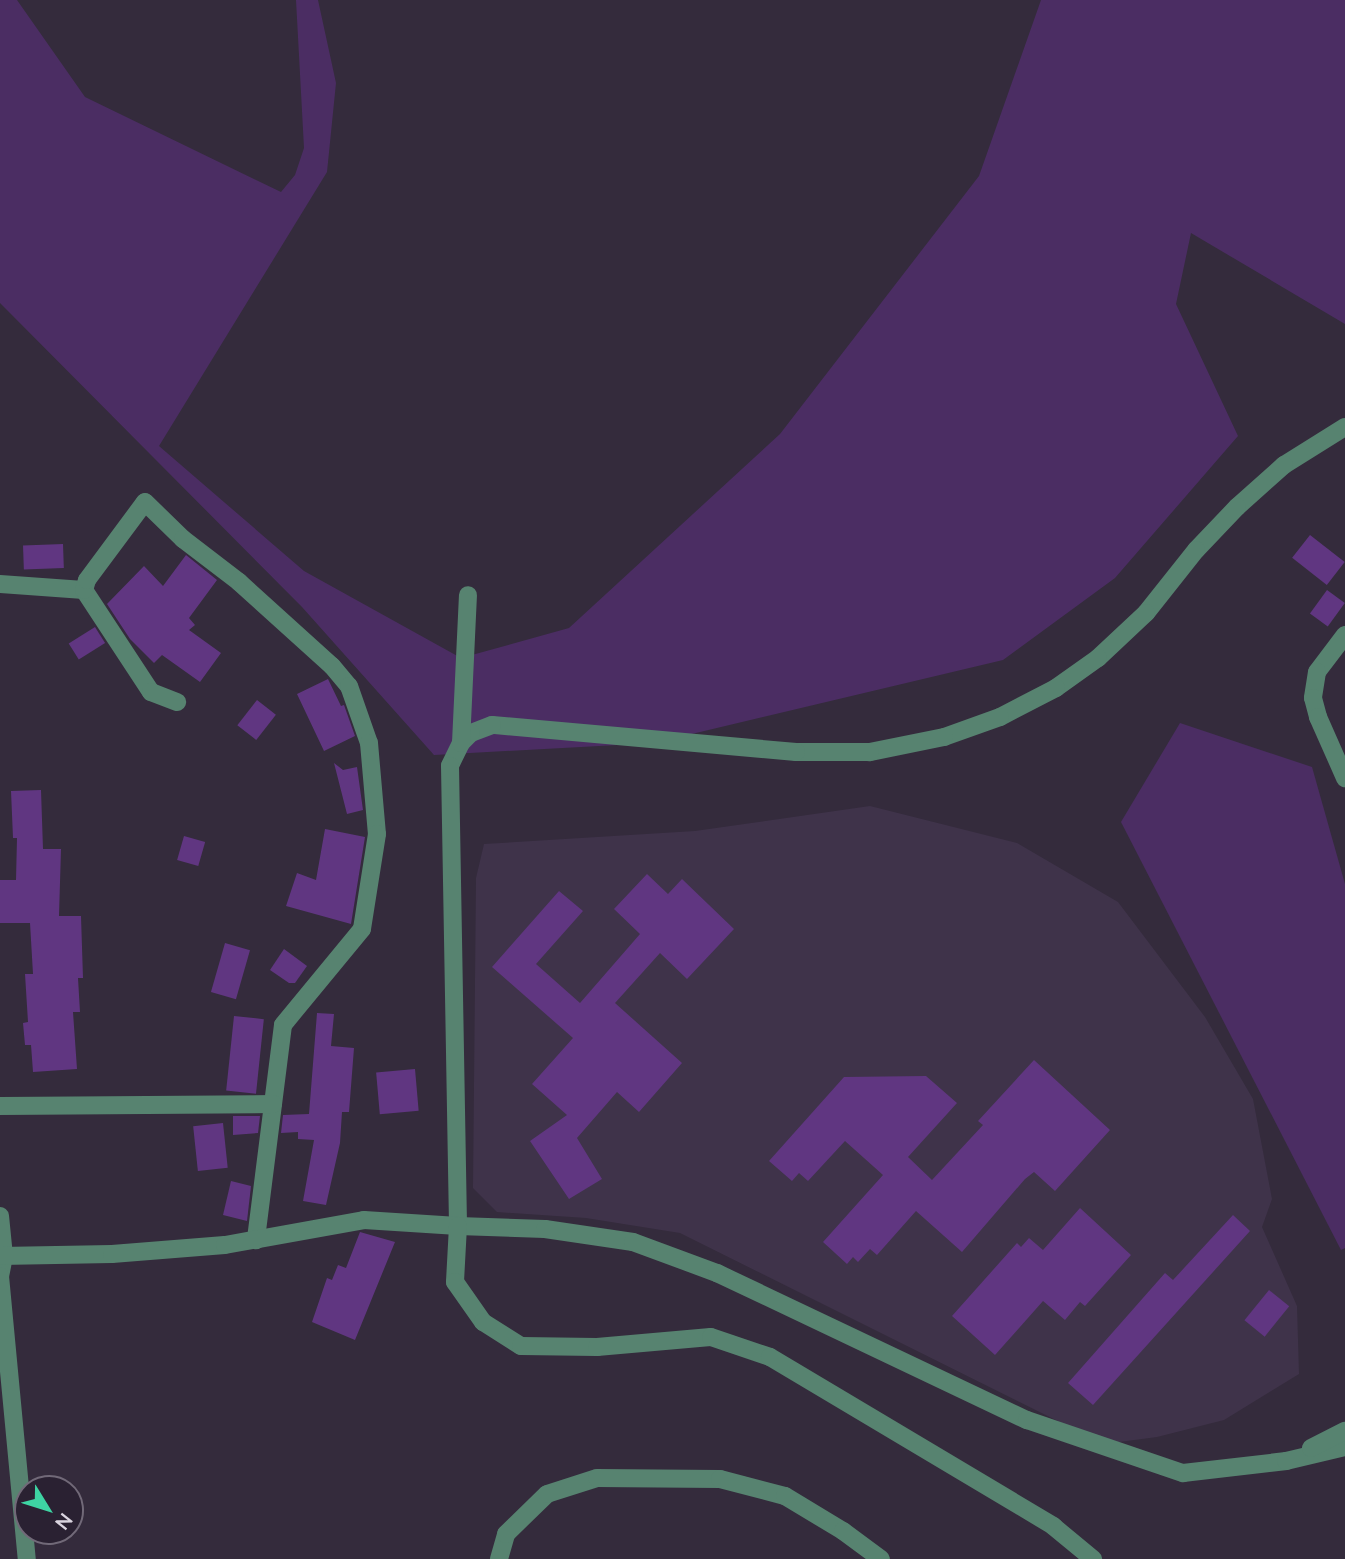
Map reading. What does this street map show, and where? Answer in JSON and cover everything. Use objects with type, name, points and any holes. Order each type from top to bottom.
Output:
[{"type":"street","points":[[1093,1559],[1052,1526],[770,1357],[711,1337],[597,1347],[521,1346],[483,1322],[455,1282],[458,1226],[450,766],[461,743],[471,733],[492,725],[796,752],[870,752],[944,737],[1000,717],[1056,688],[1098,658],[1146,613],[1196,551],[1237,507],[1284,465],[1345,427]]},
{"type":"street","points":[[177,702],[151,692],[85,590],[87,580],[145,502],[183,539],[239,582],[332,666],[349,686],[362,716],[369,743],[377,834],[362,929],[283,1024],[256,1240]]},
{"type":"street","points":[[0,584],[85,590]]},
{"type":"street","points":[[461,743],[468,595]]},
{"type":"street","points":[[1345,635],[1317,672],[1313,698],[1318,717],[1345,778]]},
{"type":"street","points":[[0,1106],[274,1104]]},
{"type":"street","points":[[0,1216],[1,1276],[27,1559]]},
{"type":"street","points":[[2,1256],[112,1254],[225,1245],[364,1220],[545,1229],[633,1242],[717,1273],[1027,1420],[1183,1473],[1286,1461],[1345,1447]]},
{"type":"street","points":[[1286,1461],[1345,1431]]},
{"type":"street","points":[[499,1559],[506,1534],[547,1494],[597,1478],[720,1479],[785,1496],[843,1531],[881,1559]]},
{"type":"shaded area","points":[[0,0],[17,0],[85,97],[281,192],[295,175],[304,148],[296,0],[318,0],[336,83],[327,172],[159,446],[304,571],[461,658],[569,628],[780,434],[979,176],[1041,0],[1345,0],[1345,324],[1191,233],[1176,304],[1238,436],[1115,578],[1003,660],[654,743],[434,755],[302,607],[0,303]]},
{"type":"shaded area","points":[[1180,723],[1312,767],[1345,884],[1345,1248],[1341,1250],[1121,822]]},
{"type":"shaded area","points":[[870,806],[1017,843],[1118,902],[1205,1017],[1253,1099],[1272,1199],[1262,1227],[1297,1306],[1299,1374],[1224,1420],[1157,1437],[1104,1444],[680,1233],[586,1218],[497,1212],[473,1188],[476,878],[484,844],[695,831]]},
{"type":"building","points":[[1310,535],[1345,562],[1327,585],[1292,558]]},
{"type":"building","points":[[63,544],[64,568],[24,569],[23,545]]},
{"type":"building","points":[[186,555],[217,580],[189,618],[195,625],[189,630],[221,653],[200,682],[162,655],[154,663],[130,639],[107,604],[144,566],[163,586]]},
{"type":"building","points":[[1327,590],[1345,603],[1328,626],[1310,613]]},
{"type":"building","points":[[95,627],[105,643],[79,660],[69,643]]},
{"type":"building","points":[[328,679],[341,706],[344,705],[355,736],[324,751],[297,694]]},
{"type":"building","points":[[257,700],[276,715],[256,740],[237,725]]},
{"type":"building","points":[[334,763],[343,770],[357,767],[363,810],[347,814]]},
{"type":"building","points":[[41,790],[43,849],[61,849],[59,916],[81,916],[83,978],[78,978],[80,1012],[73,1012],[77,1069],[33,1072],[31,1045],[25,1045],[23,1023],[28,1022],[25,974],[33,974],[30,923],[0,923],[0,880],[16,880],[17,838],[13,838],[11,791]]},
{"type":"building","points":[[325,829],[365,837],[351,924],[286,906],[297,873],[316,880]]},
{"type":"building","points":[[184,836],[205,842],[198,866],[177,860]]},
{"type":"building","points":[[647,874],[668,894],[682,879],[734,929],[687,979],[660,953],[615,1003],[682,1063],[639,1112],[617,1092],[577,1138],[602,1179],[569,1199],[530,1141],[567,1115],[532,1084],[573,1038],[492,967],[559,891],[583,911],[536,964],[580,1003],[640,934],[614,909]]},
{"type":"building","points":[[225,943],[250,950],[236,999],[211,992]]},
{"type":"building","points":[[284,949],[307,966],[295,983],[289,983],[270,970]]},
{"type":"building","points":[[317,1013],[334,1014],[331,1046],[354,1048],[349,1112],[342,1112],[340,1143],[326,1205],[303,1201],[314,1140],[298,1139],[298,1132],[281,1133],[283,1115],[309,1114]]},
{"type":"building","points":[[234,1016],[264,1019],[256,1094],[226,1091]]},
{"type":"building","points":[[1034,1060],[1110,1130],[1055,1191],[1034,1172],[1025,1179],[962,1252],[916,1211],[877,1255],[870,1249],[858,1262],[853,1257],[847,1264],[823,1242],[883,1175],[845,1141],[808,1181],[799,1173],[792,1181],[769,1161],[844,1077],[926,1076],[957,1103],[908,1157],[932,1180],[983,1125],[978,1121]]},
{"type":"building","points":[[415,1069],[419,1111],[380,1114],[376,1072]]},
{"type":"building","points":[[233,1116],[260,1116],[258,1133],[233,1135]]},
{"type":"building","points":[[223,1123],[228,1168],[198,1171],[193,1126]]},
{"type":"building","points":[[231,1181],[251,1186],[247,1221],[223,1215]]},
{"type":"building","points":[[1080,1208],[1131,1255],[1085,1306],[1080,1302],[1065,1320],[1043,1301],[995,1355],[952,1316],[1017,1243],[1021,1247],[1029,1238],[1043,1250]]},
{"type":"building","points":[[1233,1215],[1250,1231],[1093,1405],[1068,1383],[1165,1273],[1173,1280]]},
{"type":"building","points":[[360,1232],[395,1242],[355,1340],[312,1322],[327,1278],[332,1280],[338,1265],[346,1268]]},
{"type":"building","points":[[1269,1290],[1289,1306],[1265,1337],[1244,1320]]}]
